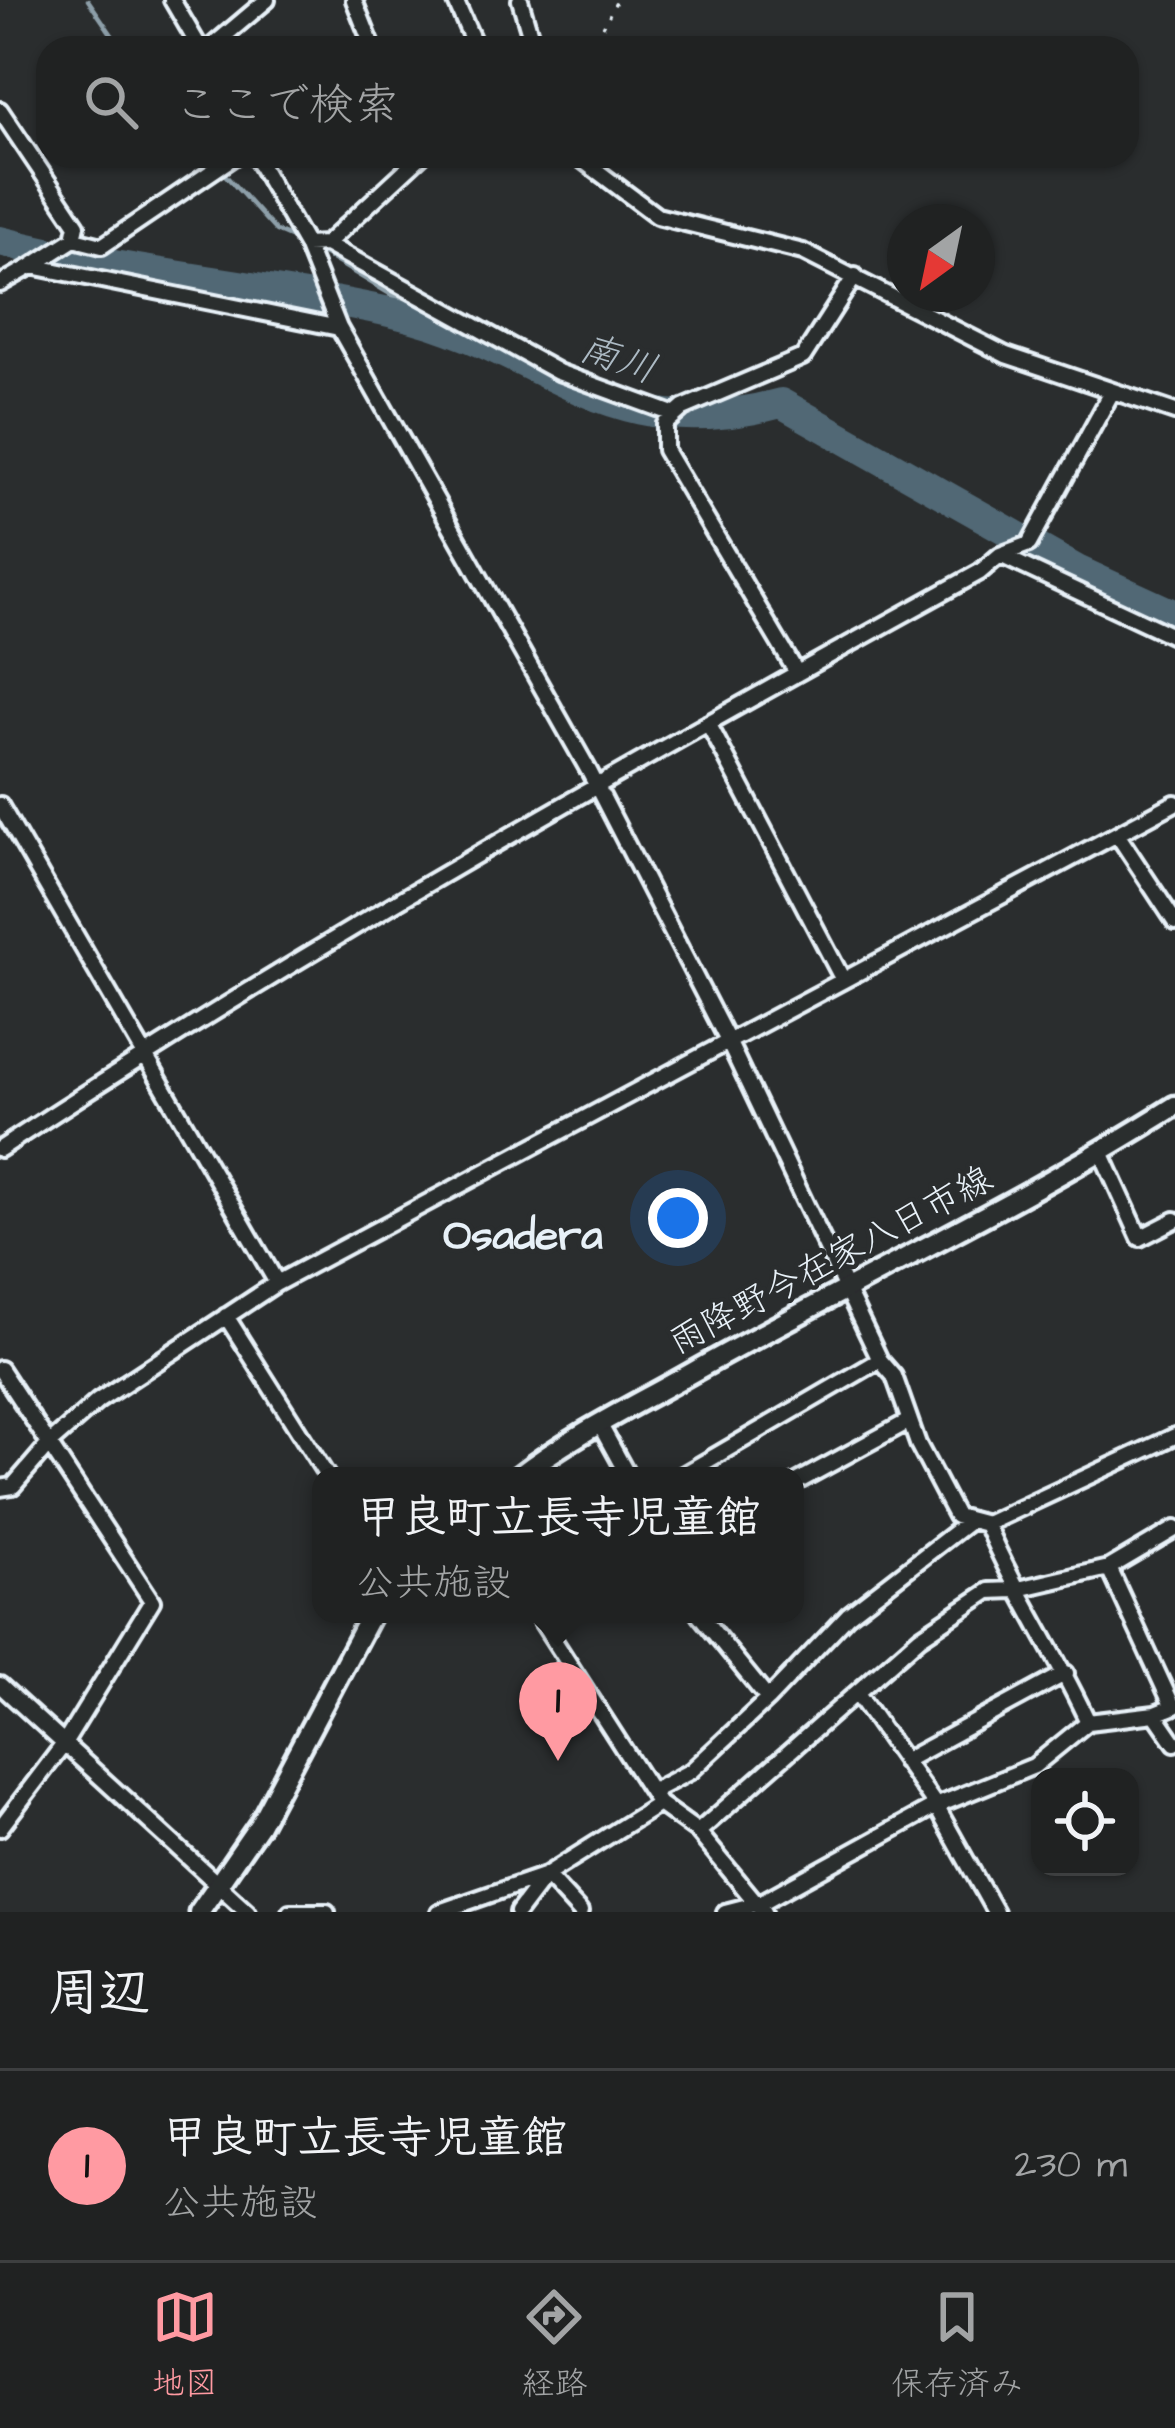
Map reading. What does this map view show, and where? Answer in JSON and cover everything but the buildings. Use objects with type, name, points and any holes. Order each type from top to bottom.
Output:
[{"type":"main road","name":"雨降野今在家八日市線","points":[[533,1467],[844,1287],[1101,1153],[1175,1106]]},
{"type":"main road","points":[[199,1912],[220,1888],[304,1744],[344,1657],[365,1623]]},
{"type":"street","points":[[172,0],[193,36]]},
{"type":"street","points":[[224,36],[266,0]]},
{"type":"street","points":[[354,0],[369,36]]},
{"type":"street","points":[[455,0],[471,36]]},
{"type":"street","points":[[520,0],[530,36]]},
{"type":"street","points":[[0,110],[36,164]]},
{"type":"street","points":[[0,284],[74,239],[77,225],[39,168]]},
{"type":"street","points":[[74,239],[102,246],[217,168]]},
{"type":"street","points":[[263,168],[306,245],[339,328],[596,786],[728,1041],[880,1360],[894,1376],[909,1421],[956,1516],[979,1522],[1014,1591],[1066,1673],[1088,1722]]},
{"type":"street","points":[[326,244],[408,168]]},
{"type":"street","points":[[590,168],[609,185],[673,223],[756,236],[855,276],[1006,355],[1175,412]]},
{"type":"street","points":[[306,245],[326,244],[558,372],[673,414]]},
{"type":"street","points":[[32,266],[339,328]]},
{"type":"street","points":[[797,673],[665,450],[665,424],[673,414],[803,357],[855,276]]},
{"type":"street","points":[[0,1149],[144,1054],[596,786],[980,572],[1000,555],[1029,544],[1112,392]]},
{"type":"street","points":[[1000,555],[1175,638]]},
{"type":"street","points":[[708,723],[843,980]]},
{"type":"street","points":[[0,1488],[13,1486],[50,1443],[98,1401],[277,1283],[1175,803]]},
{"type":"street","points":[[0,805],[277,1283]]},
{"type":"street","points":[[1118,834],[1175,922]]},
{"type":"street","points":[[1101,1153],[1141,1238],[1175,1220]]},
{"type":"street","points":[[226,1316],[321,1467]]},
{"type":"street","points":[[696,1467],[880,1360]]},
{"type":"street","points":[[0,1369],[152,1600],[64,1744],[0,1828]]},
{"type":"street","points":[[804,1478],[909,1421]]},
{"type":"street","points":[[600,1425],[623,1467]]},
{"type":"street","points":[[439,1912],[546,1875],[656,1798],[691,1772],[768,1699],[848,1615],[979,1522],[1174,1441]]},
{"type":"street","points":[[698,1832],[920,1637],[988,1591],[1014,1591],[1109,1568],[1175,1529]]},
{"type":"street","points":[[725,1912],[762,1907],[936,1806],[1034,1766],[1088,1722],[1155,1714],[1174,1706],[1109,1568]]},
{"type":"street","points":[[543,1623],[656,1798],[698,1832],[762,1907]]},
{"type":"street","points":[[706,1623],[768,1699]]},
{"type":"street","points":[[904,1761],[1066,1673]]},
{"type":"street","points":[[0,1685],[248,1912]]},
{"type":"street","points":[[857,1693],[936,1806],[991,1907],[971,1912]]},
{"type":"street","points":[[1155,1714],[1175,1743]]},
{"type":"street","points":[[518,1912],[546,1875]]},
{"type":"street","points":[[546,1875],[580,1912]]},
{"type":"street","points":[[290,1912],[327,1912]]},
{"type":"path","points":[[598,36],[617,0]]},
{"type":"waterway","points":[[88,0],[113,36]]},
{"type":"waterway","points":[[219,168],[276,231],[299,241]]},
{"type":"waterway","name":"南川","points":[[0,241],[394,313],[448,329],[621,405],[667,414],[720,414],[781,403],[1079,571],[1175,615]]},
{"type":"waterway","points":[[315,249],[442,325]]},
{"type":"place","name":"甲良町立長寺児童館","points":[[558,1761]]},
{"type":"district","name":"Osadera","points":[[523,1237]]}]
